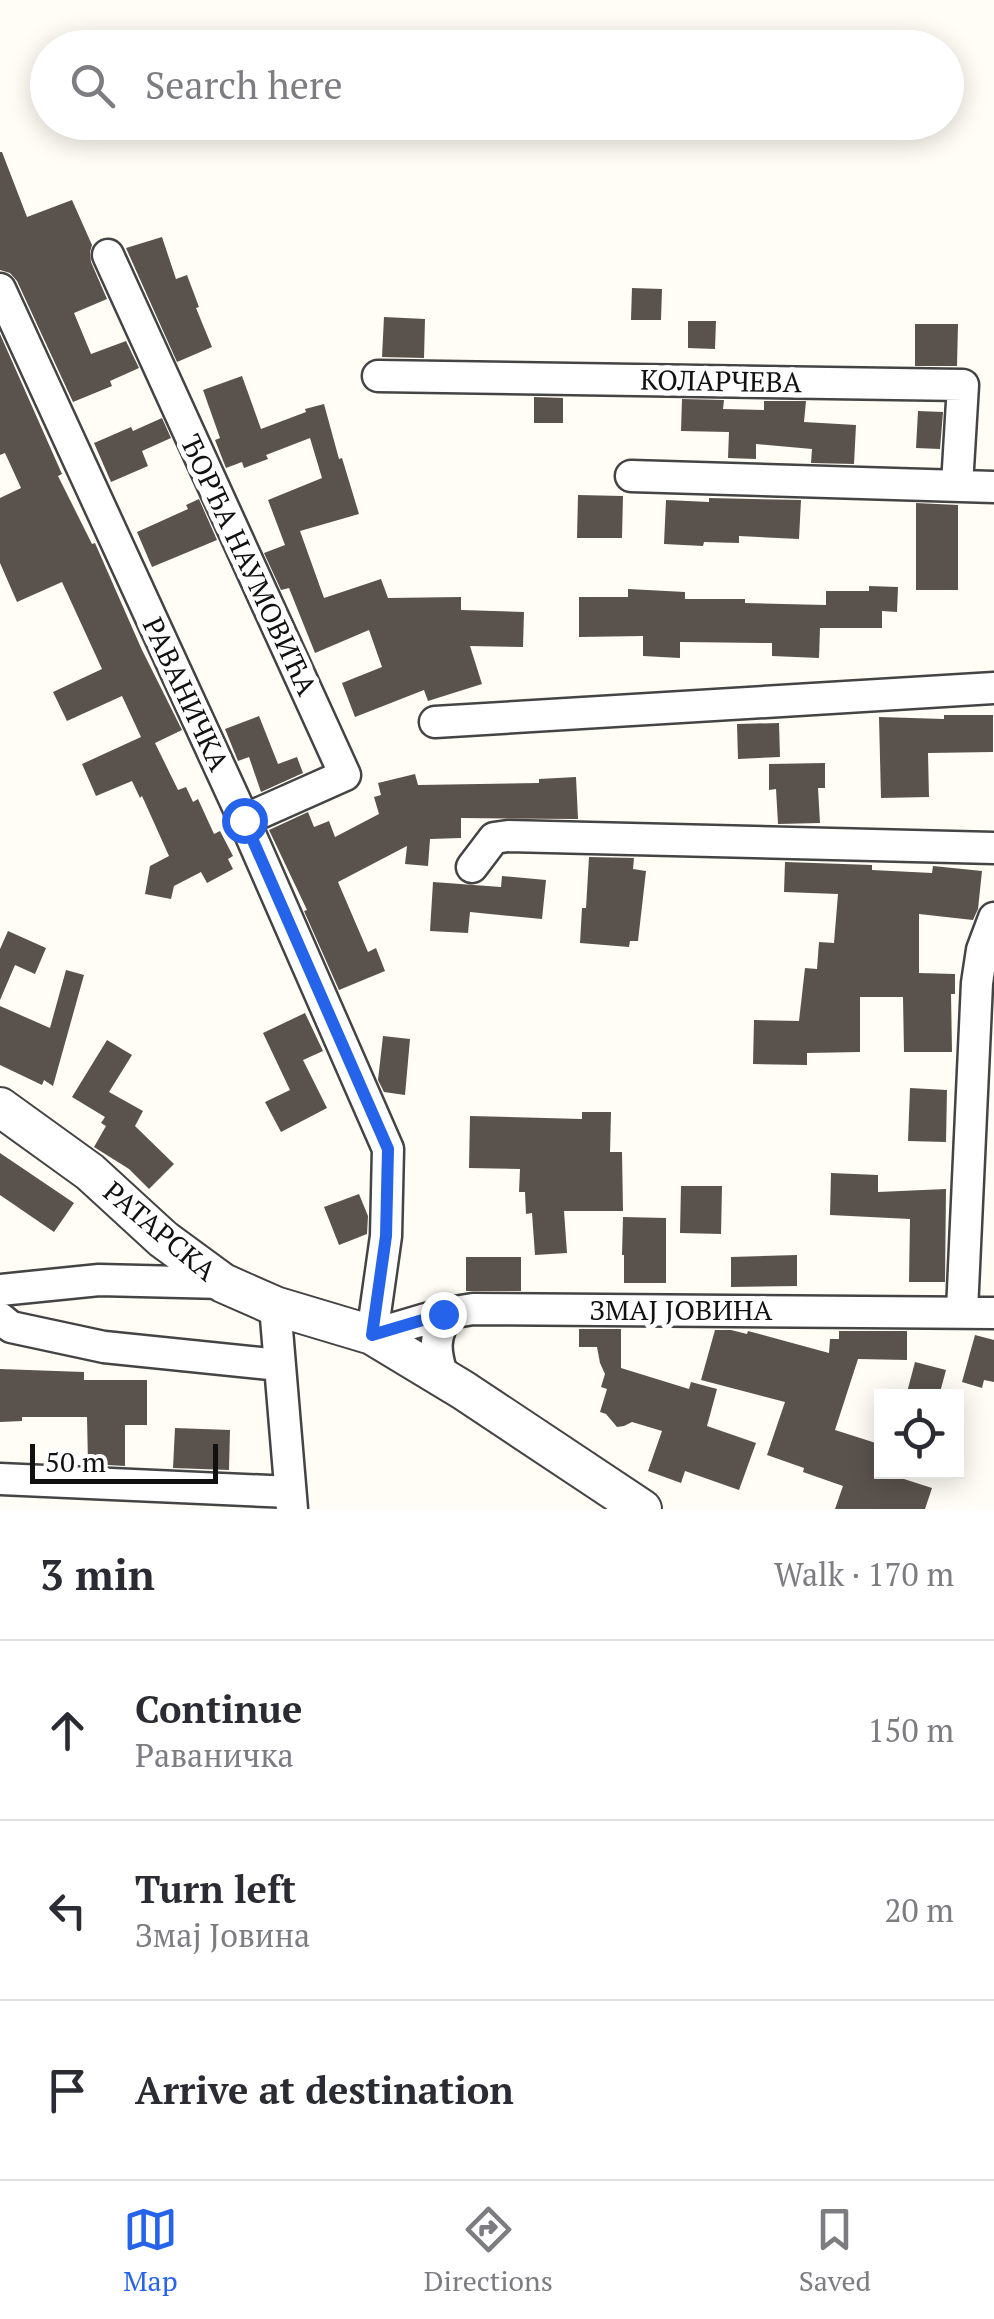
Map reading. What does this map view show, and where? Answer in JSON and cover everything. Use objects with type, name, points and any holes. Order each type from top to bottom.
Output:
[{"type":"street","name":"ЂОРЂА НАУМОВИЋА","points":[[108,255],[345,774],[244,820]]},
{"type":"street","name":"РАВАНИЧКА","points":[[0,289],[244,820],[388,1149],[386,1236],[372,1335]]},
{"type":"street","name":"КОЛАРЧЕВА","points":[[378,376],[963,385],[957,486]]},
{"type":"street","points":[[631,476],[994,487]]},
{"type":"street","points":[[436,722],[994,688]]},
{"type":"street","points":[[472,867],[494,838],[508,836],[994,848]]},
{"type":"street","points":[[962,1312],[977,982],[982,950],[994,918]]},
{"type":"street","name":"РАТАРСКА","points":[[0,1107],[90,1172],[163,1239],[223,1284],[275,1306],[372,1335],[642,1509]]},
{"type":"street","points":[[0,1290],[99,1280],[223,1284]]},
{"type":"street","points":[[0,1479],[290,1501],[275,1306]]},
{"type":"street","name":"ЗМАЈ ЈОВИНА","points":[[372,1335],[473,1309],[994,1313]]},
{"type":"street","points":[[443,1378],[437,1360],[437,1333],[448,1313]]},
{"type":"street","points":[[0,1318],[11,1327],[104,1346],[279,1365]]},
{"type":"building","points":[[0,152],[27,217],[72,200],[92,245],[91,262],[107,299],[74,313],[91,354],[126,341],[139,368],[110,381],[112,386],[73,402],[17,281],[0,270]]},
{"type":"building","points":[[162,237],[176,279],[187,275],[212,347],[177,362],[126,248]]},
{"type":"building","points":[[632,288],[662,289],[661,320],[631,320]]},
{"type":"building","points":[[384,317],[425,319],[424,358],[382,357]]},
{"type":"building","points":[[688,321],[716,321],[715,349],[688,348]]},
{"type":"building","points":[[915,324],[958,324],[957,366],[915,366]]},
{"type":"building","points":[[0,334],[62,474],[58,476],[92,544],[95,543],[182,730],[155,743],[178,790],[186,787],[193,802],[198,799],[214,834],[220,831],[233,856],[228,859],[233,869],[207,883],[201,872],[174,886],[171,899],[145,894],[150,866],[169,856],[142,796],[132,781],[96,796],[82,764],[141,737],[122,696],[67,721],[53,692],[102,669],[62,582],[17,602],[0,563],[0,498],[21,488],[5,453],[0,455]]},
{"type":"building","points":[[242,376],[261,429],[324,404],[359,514],[300,531],[324,598],[381,579],[388,598],[461,597],[461,610],[524,612],[523,647],[470,646],[482,684],[428,701],[424,690],[355,717],[342,683],[382,667],[369,630],[315,653],[289,588],[281,590],[264,553],[285,545],[268,500],[322,478],[310,438],[244,468],[242,462],[226,468],[215,440],[220,438],[203,390]]},
{"type":"building","points":[[534,397],[563,398],[563,423],[534,423]]},
{"type":"building","points":[[682,399],[724,400],[723,409],[764,410],[764,401],[806,401],[804,422],[856,425],[854,464],[811,463],[812,449],[756,444],[756,459],[728,458],[729,432],[681,431]]},
{"type":"building","points":[[918,411],[943,412],[940,449],[916,448]]},
{"type":"building","points":[[162,418],[171,438],[142,451],[148,466],[111,482],[94,443]]},
{"type":"building","points":[[578,495],[623,496],[622,538],[577,538]]},
{"type":"building","points":[[709,498],[801,500],[799,539],[739,536],[739,543],[664,544],[666,500],[709,502]]},
{"type":"building","points":[[199,499],[217,540],[152,567],[137,532],[188,509],[186,505]]},
{"type":"building","points":[[916,503],[958,505],[958,590],[916,590]]},
{"type":"building","points":[[869,586],[898,587],[897,612],[882,611],[882,628],[820,628],[819,658],[772,656],[772,643],[680,642],[680,658],[643,656],[643,636],[579,637],[579,597],[628,597],[628,589],[685,592],[685,599],[826,605],[826,591],[869,591]]},
{"type":"building","points":[[944,715],[993,715],[993,752],[928,753],[929,797],[881,798],[879,717],[944,719]]},
{"type":"building","points":[[259,716],[278,764],[297,757],[303,773],[261,792],[249,757],[238,761],[225,729]]},
{"type":"building","points":[[779,723],[780,757],[738,759],[737,724]]},
{"type":"building","points":[[825,763],[825,788],[818,788],[820,823],[778,824],[776,789],[769,790],[769,764]]},
{"type":"building","points":[[415,774],[418,785],[539,783],[539,779],[576,777],[578,819],[461,818],[461,838],[430,839],[428,866],[405,864],[407,846],[338,882],[368,952],[376,948],[385,971],[339,990],[269,830],[308,812],[314,827],[329,821],[335,837],[379,814],[374,797],[381,795],[378,783]]},
{"type":"building","points":[[589,857],[634,858],[633,869],[646,871],[638,941],[630,941],[629,947],[580,943]]},
{"type":"building","points":[[785,862],[872,865],[872,870],[932,873],[933,866],[982,871],[973,920],[919,914],[919,973],[955,974],[955,994],[951,994],[952,1052],[904,1052],[903,997],[860,997],[860,1052],[807,1053],[807,1065],[753,1064],[754,1020],[799,1021],[805,968],[817,969],[819,942],[834,943],[838,894],[784,892]]},
{"type":"building","points":[[502,876],[546,880],[542,919],[470,912],[468,933],[430,931],[433,882],[501,887]]},
{"type":"building","points":[[8,931],[46,948],[35,974],[15,965],[0,1000],[0,949]]},
{"type":"building","points":[[66,970],[84,975],[53,1086],[44,1080],[42,1085],[0,1065],[0,1006],[50,1028]]},
{"type":"building","points":[[305,1013],[323,1051],[303,1060],[327,1108],[281,1132],[265,1102],[290,1090],[263,1033]]},
{"type":"building","points":[[383,1036],[410,1039],[405,1095],[384,1092],[378,1080]]},
{"type":"building","points":[[107,1040],[132,1055],[109,1092],[143,1111],[135,1126],[174,1164],[149,1189],[129,1169],[94,1147],[106,1126],[101,1123],[105,1117],[72,1097]]},
{"type":"building","points":[[910,1088],[947,1090],[946,1142],[908,1141]]},
{"type":"building","points":[[582,1112],[611,1112],[610,1152],[622,1152],[623,1211],[564,1211],[567,1253],[535,1255],[532,1213],[526,1214],[525,1192],[519,1192],[520,1169],[469,1168],[470,1116],[582,1119]]},
{"type":"building","points":[[0,1153],[74,1203],[54,1232],[0,1195]]},
{"type":"building","points":[[831,1173],[878,1175],[878,1192],[946,1189],[945,1282],[909,1282],[910,1219],[830,1215]]},
{"type":"building","points":[[681,1186],[722,1186],[721,1234],[680,1233]]},
{"type":"building","points":[[359,1194],[368,1216],[367,1234],[339,1245],[324,1207]]},
{"type":"building","points":[[623,1217],[666,1218],[666,1283],[624,1283]]},
{"type":"building","points":[[797,1255],[797,1286],[731,1287],[731,1257]]},
{"type":"building","points":[[466,1257],[521,1257],[521,1291],[466,1291]]},
{"type":"building","points":[[579,1329],[621,1329],[621,1368],[689,1389],[691,1382],[717,1389],[707,1426],[756,1443],[739,1490],[685,1471],[681,1483],[648,1471],[662,1431],[632,1422],[617,1427],[600,1412],[607,1389],[601,1387],[605,1374],[597,1347],[579,1347]]},
{"type":"building","points":[[715,1330],[747,1334],[748,1331],[829,1353],[830,1339],[839,1339],[839,1331],[907,1331],[907,1360],[858,1359],[835,1430],[874,1442],[874,1479],[904,1479],[932,1488],[925,1509],[835,1509],[843,1486],[767,1455],[785,1402],[701,1380]]},
{"type":"building","points":[[975,1335],[994,1340],[994,1382],[984,1380],[982,1388],[962,1382]]},
{"type":"building","points":[[915,1362],[946,1370],[941,1389],[908,1389]]},
{"type":"building","points":[[0,1369],[84,1372],[84,1380],[147,1380],[147,1425],[125,1425],[125,1466],[88,1464],[87,1417],[22,1417],[22,1421],[0,1422]]},
{"type":"building","points":[[175,1428],[230,1430],[229,1470],[173,1468]]},
{"type":"route","points":[[244,820],[388,1149],[386,1236],[372,1335],[443,1314]]}]
